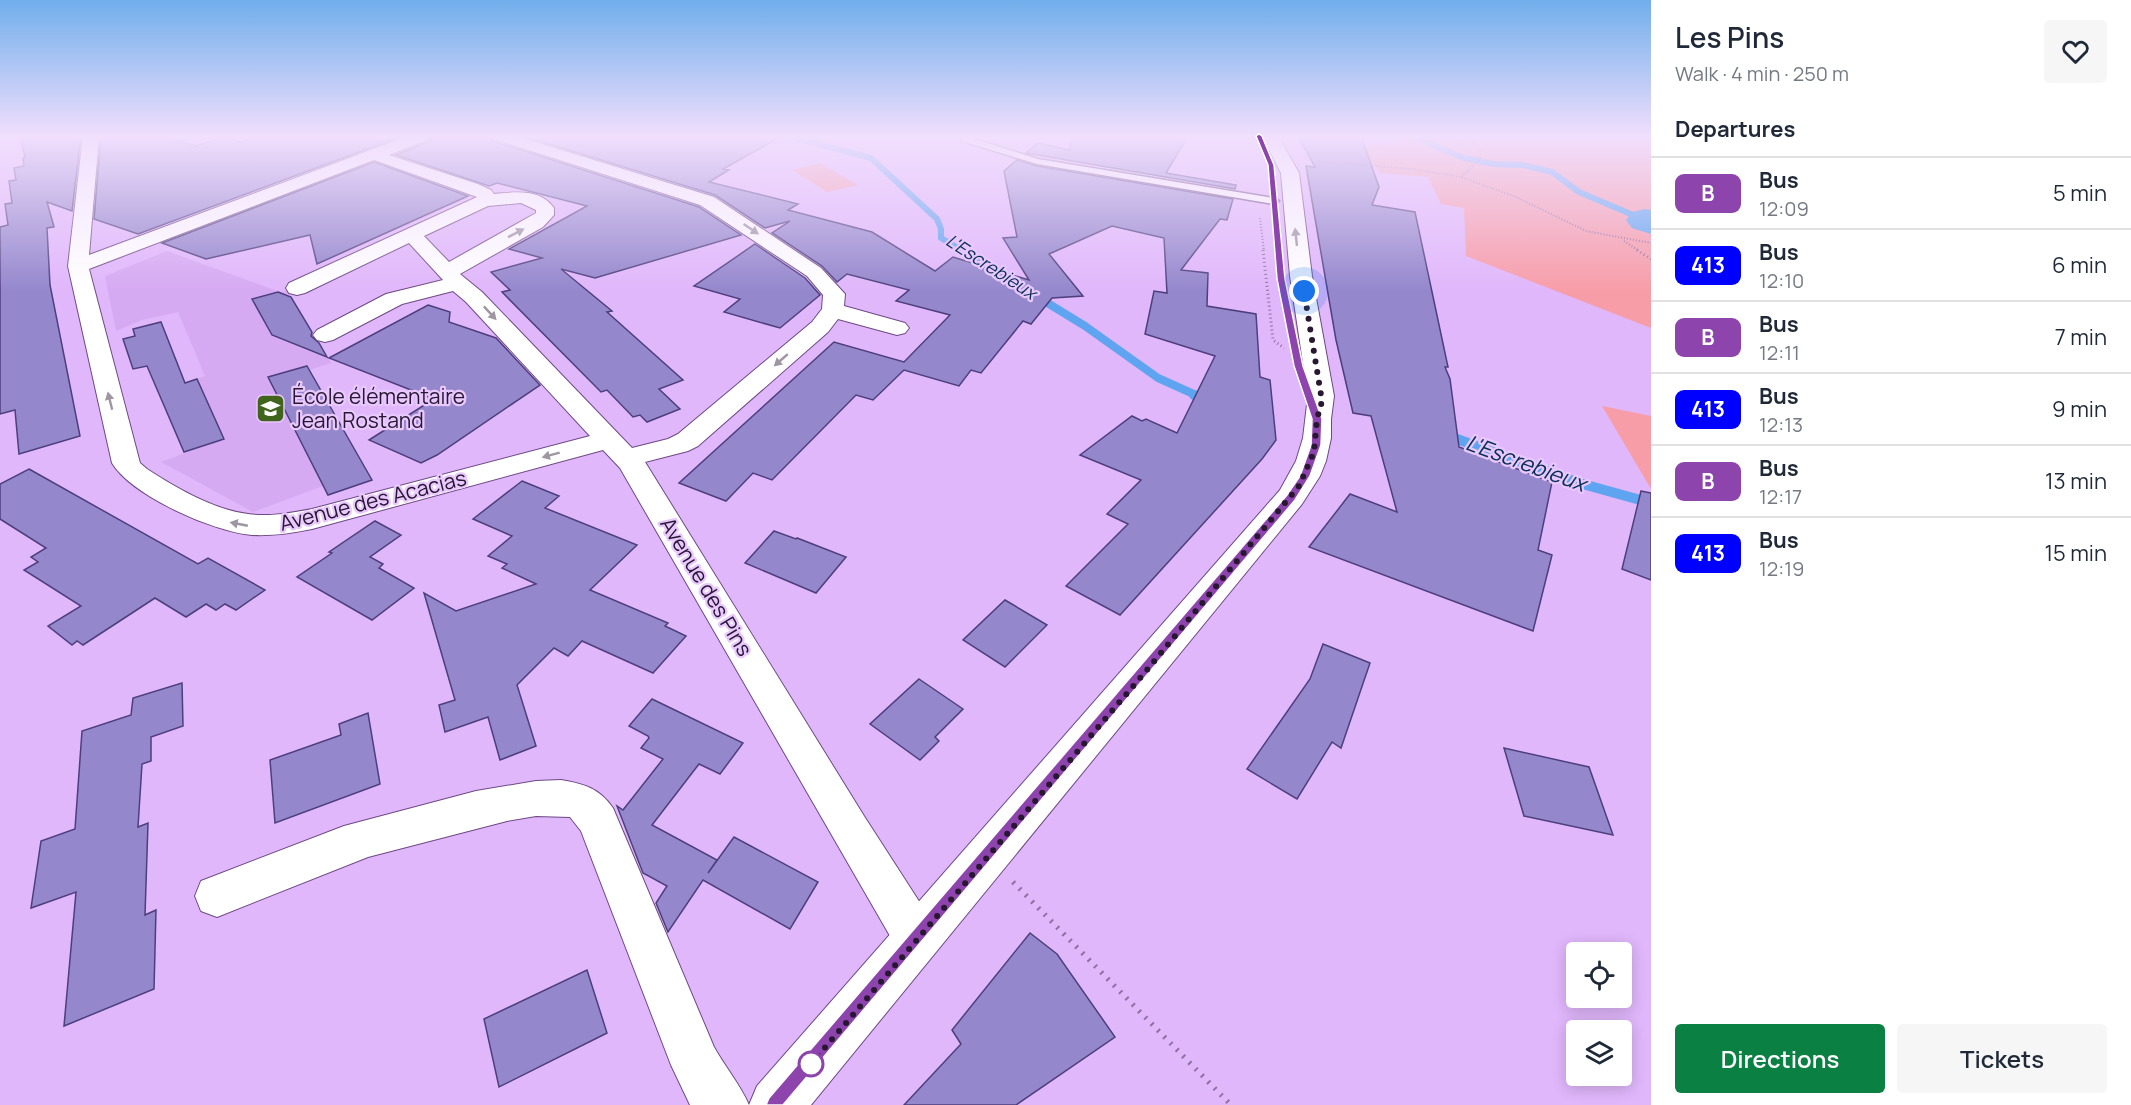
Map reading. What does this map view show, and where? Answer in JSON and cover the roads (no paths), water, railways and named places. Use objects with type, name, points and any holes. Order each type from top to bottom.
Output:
[{"type":"street","name":"Avenue des Acacias","points":[[86,188],[78,266],[129,469],[165,491],[226,521],[258,526],[290,524],[617,449],[678,446],[688,440],[820,327],[833,310]]},
{"type":"street","points":[[78,266],[287,188]]},
{"type":"street","points":[[471,188],[485,194],[484,201]]},
{"type":"street","points":[[664,188],[707,201],[821,278],[834,294],[833,310],[897,328]]},
{"type":"street","points":[[1268,188],[1266,200],[1296,358],[1307,396],[1317,419]]},
{"type":"street","points":[[776,1105],[1291,497],[1305,476],[1317,438],[1321,390],[1301,276],[1292,188]]},
{"type":"street","points":[[297,288],[419,241],[484,201],[503,197],[531,198],[542,204],[546,211],[536,223],[487,248],[452,278],[394,299],[325,335]]},
{"type":"street","points":[[419,241],[457,250],[487,248]]},
{"type":"street","name":"Avenue des Pins","points":[[419,241],[637,471],[849,829],[918,939]]},
{"type":"street","points":[[216,896],[344,845],[379,835],[537,797],[582,802],[598,821],[696,1065],[709,1089],[723,1105]]},
{"type":"lane","points":[[1193,188],[1266,200]]},
{"type":"waterway","name":"L'Escrebieux","points":[[903,188],[937,219],[941,229],[941,238],[963,251]]},
{"type":"waterway","name":"L'Escrebieux","points":[[1573,188],[1645,220]]},
{"type":"waterway","name":"L'Escrebieux","points":[[1645,220],[1651,223]]},
{"type":"waterway","name":"L'Escrebieux","points":[[961,250],[1005,276]]},
{"type":"waterway","name":"L'Escrebieux","points":[[1036,296],[1085,326],[1158,378],[1198,396]]},
{"type":"waterway","name":"L'Escrebieux","points":[[1194,395],[1203,398]]},
{"type":"waterway","name":"L'Escrebieux","points":[[1445,437],[1457,439],[1579,483],[1651,503]]},
{"type":"place","name":"École élémentaire Jean Rostand","points":[[271,409]]}]
